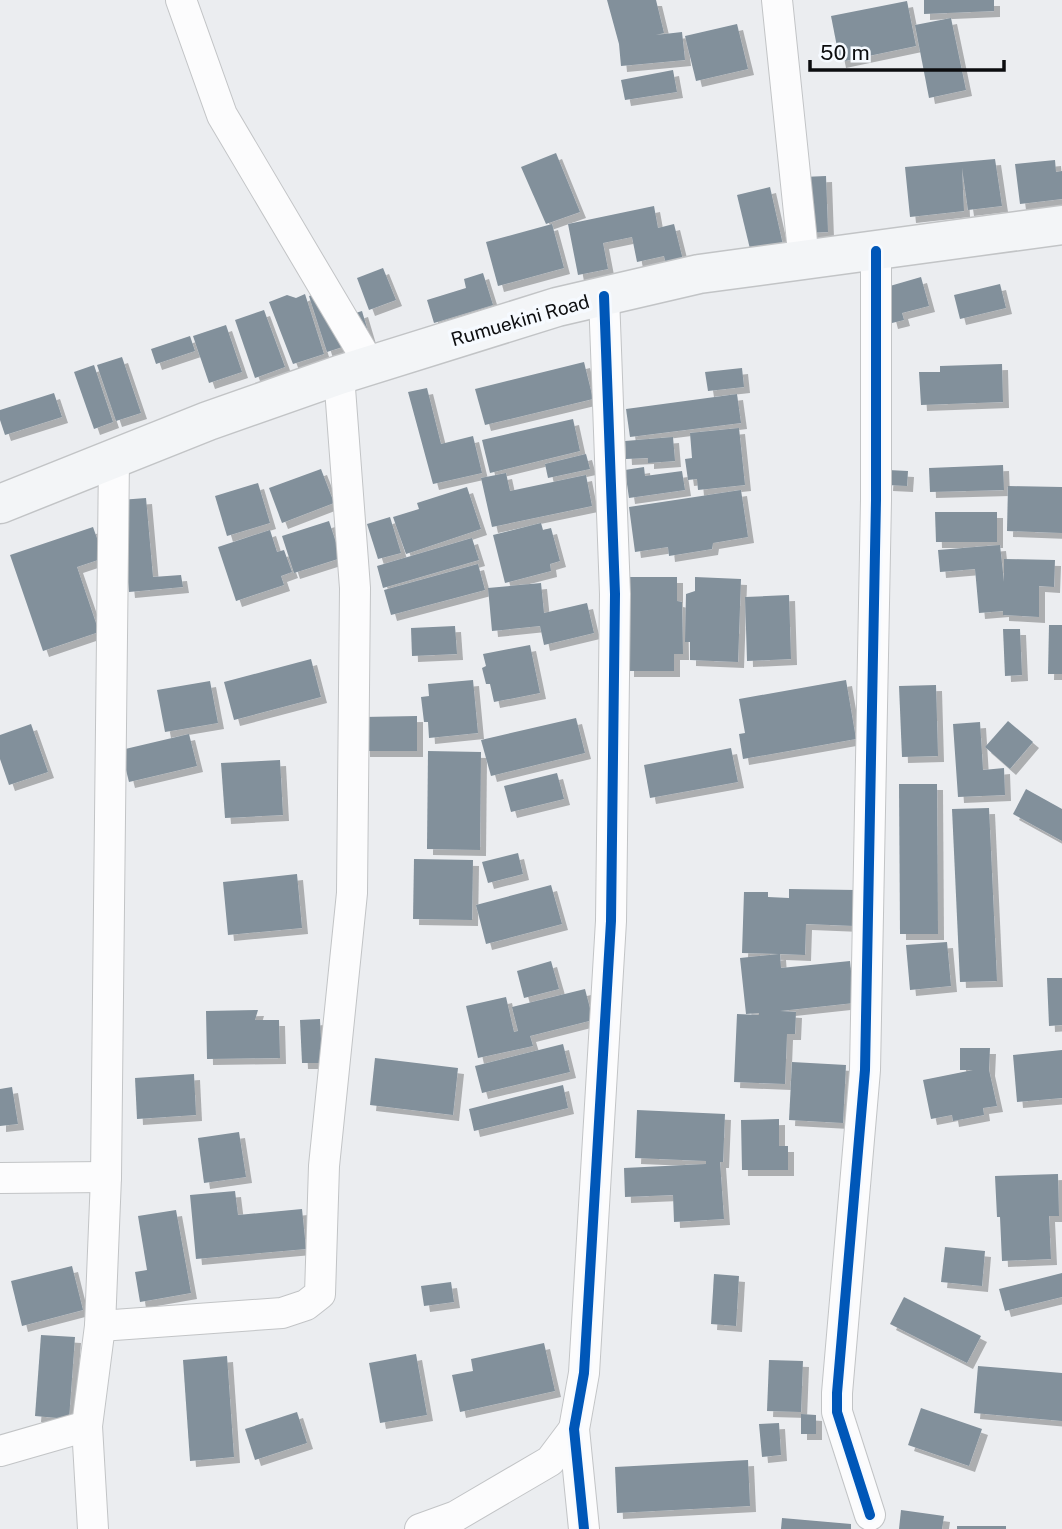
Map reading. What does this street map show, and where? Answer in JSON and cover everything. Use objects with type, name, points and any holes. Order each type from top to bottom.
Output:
[{"type":"street","points":[[100,1326],[282,1313],[306,1305],[320,1294],[324,1167],[352,893],[354,370],[222,115],[181,0]]},
{"type":"street","points":[[777,0],[804,261]]},
{"type":"street","name":"Rumuekini Road","points":[[0,504],[208,421],[354,370],[557,307],[699,274],[1062,225]]},
{"type":"street","points":[[870,1515],[837,1412],[837,1393],[864,1070],[876,500],[876,251]]},
{"type":"street","points":[[584,1529],[575,1430],[584,1373],[611,921],[615,594],[604,296]]},
{"type":"street","points":[[93,1529],[87,1426],[100,1326],[106,1177],[114,458]]},
{"type":"street","points":[[0,1178],[106,1177]]},
{"type":"street","points":[[0,1451],[87,1426]]},
{"type":"street","points":[[420,1529],[456,1516],[550,1461],[575,1430]]},
{"type":"building","points":[[607,0],[656,0],[664,33],[656,35],[682,32],[685,60],[621,66],[619,44]]},
{"type":"building","points":[[924,0],[994,0],[994,11],[924,14]]},
{"type":"building","points":[[907,1],[916,46],[840,62],[831,16]]},
{"type":"building","points":[[951,18],[966,90],[929,98],[915,25]]},
{"type":"building","points":[[737,24],[748,69],[696,81],[685,36]]},
{"type":"building","points":[[673,70],[677,92],[625,100],[621,80]]},
{"type":"building","points":[[556,153],[580,212],[546,224],[521,167]]},
{"type":"building","points":[[995,159],[1002,206],[968,210],[962,168],[964,211],[910,217],[905,167]]},
{"type":"building","points":[[1055,160],[1056,172],[1062,171],[1062,199],[1020,204],[1015,164]]},
{"type":"building","points":[[826,176],[828,232],[805,233],[803,177]]},
{"type":"building","points":[[770,187],[783,245],[751,253],[737,195]]},
{"type":"building","points":[[654,206],[658,228],[674,224],[683,260],[666,264],[664,256],[637,262],[632,237],[603,243],[608,269],[578,275],[568,224]]},
{"type":"building","points":[[552,224],[564,268],[498,286],[486,242]]},
{"type":"building","points":[[383,268],[396,300],[369,310],[357,278]]},
{"type":"building","points":[[483,273],[493,305],[434,323],[427,300],[466,288],[464,279]]},
{"type":"building","points":[[921,277],[929,306],[902,313],[904,320],[892,323],[883,288]]},
{"type":"building","points":[[1000,284],[1006,308],[960,319],[954,295]]},
{"type":"building","points":[[334,289],[343,317],[362,311],[370,338],[327,352],[309,296]]},
{"type":"building","points":[[305,294],[324,354],[293,364],[269,302],[287,295],[296,298]]},
{"type":"building","points":[[264,310],[285,367],[255,378],[235,320]]},
{"type":"building","points":[[226,325],[242,372],[209,383],[193,336]]},
{"type":"building","points":[[190,336],[195,351],[156,364],[151,349]]},
{"type":"building","points":[[122,357],[141,413],[116,421],[97,365]]},
{"type":"building","points":[[584,362],[593,399],[485,425],[475,389]]},
{"type":"building","points":[[1002,364],[1003,402],[921,405],[919,372],[940,372],[940,366]]},
{"type":"building","points":[[94,365],[113,422],[94,429],[74,372]]},
{"type":"building","points":[[742,368],[744,387],[708,391],[705,372]]},
{"type":"building","points":[[427,388],[441,444],[473,436],[482,473],[433,484],[408,392]]},
{"type":"building","points":[[54,393],[62,417],[5,435],[0,410]]},
{"type":"building","points":[[737,394],[741,423],[630,437],[626,409]]},
{"type":"building","points":[[573,419],[580,451],[490,473],[482,440]]},
{"type":"building","points":[[739,428],[745,485],[698,490],[697,479],[688,480],[685,459],[692,458],[690,433]]},
{"type":"building","points":[[673,437],[675,461],[648,463],[648,458],[626,459],[625,441]]},
{"type":"building","points":[[586,454],[590,469],[548,478],[545,464]]},
{"type":"building","points":[[1003,465],[1004,490],[930,492],[929,468]]},
{"type":"building","points":[[644,467],[645,476],[682,471],[685,490],[629,498],[625,470]]},
{"type":"building","points":[[321,469],[334,503],[282,523],[269,488]]},
{"type":"building","points":[[888,470],[908,471],[907,486],[887,485]]},
{"type":"building","points":[[506,473],[510,491],[586,475],[592,506],[492,527],[481,478]]},
{"type":"building","points":[[258,483],[270,523],[227,536],[215,496]]},
{"type":"building","points":[[1008,486],[1062,487],[1062,533],[1007,531]]},
{"type":"building","points":[[467,487],[481,529],[406,554],[393,517],[419,509],[417,503]]},
{"type":"building","points":[[741,490],[748,537],[713,543],[712,549],[669,556],[668,547],[635,552],[629,507]]},
{"type":"building","points":[[146,498],[153,577],[181,575],[183,587],[129,592],[120,500]]},
{"type":"building","points":[[935,512],[997,512],[997,542],[936,542]]},
{"type":"building","points":[[390,517],[401,553],[378,559],[367,524]]},
{"type":"building","points":[[329,521],[341,558],[294,573],[282,536]]},
{"type":"building","points":[[541,523],[543,530],[551,528],[560,561],[550,564],[551,571],[505,583],[493,535]]},
{"type":"building","points":[[93,527],[104,558],[77,567],[99,632],[43,651],[10,555]]},
{"type":"building","points":[[270,530],[277,552],[284,550],[292,572],[281,576],[284,585],[236,601],[218,547]]},
{"type":"building","points":[[472,538],[479,560],[383,588],[377,566]]},
{"type":"building","points":[[1000,545],[1004,582],[1004,559],[1055,560],[1054,587],[1039,586],[1039,617],[1003,615],[1003,611],[979,613],[975,569],[940,572],[938,550]]},
{"type":"building","points":[[478,564],[485,590],[391,615],[384,590]]},
{"type":"building","points":[[628,577],[677,577],[677,601],[682,602],[683,654],[674,654],[674,671],[628,671]]},
{"type":"building","points":[[695,577],[741,579],[738,662],[690,660],[690,642],[685,642],[686,594],[695,591]]},
{"type":"building","points":[[541,583],[544,613],[587,603],[594,633],[544,645],[540,626],[492,631],[488,588]]},
{"type":"building","points":[[789,595],[791,659],[747,661],[745,597]]},
{"type":"building","points":[[1049,625],[1062,625],[1062,674],[1048,674]]},
{"type":"building","points":[[455,626],[457,654],[412,656],[411,628]]},
{"type":"building","points":[[1003,629],[1020,629],[1022,675],[1005,676]]},
{"type":"building","points":[[530,645],[540,693],[494,702],[490,684],[486,684],[482,668],[486,666],[483,654]]},
{"type":"building","points":[[311,659],[321,697],[234,720],[224,682]]},
{"type":"building","points":[[473,680],[478,733],[429,738],[421,697],[429,696],[428,684]]},
{"type":"building","points":[[846,680],[856,739],[743,759],[739,734],[745,733],[739,699]]},
{"type":"building","points":[[210,681],[218,723],[165,732],[157,690]]},
{"type":"building","points":[[936,685],[938,756],[902,757],[899,686]]},
{"type":"building","points":[[417,716],[417,751],[364,751],[363,717]]},
{"type":"building","points":[[576,718],[585,753],[491,776],[481,740]]},
{"type":"building","points":[[1008,721],[1033,742],[1010,769],[985,747]]},
{"type":"building","points":[[980,722],[983,770],[1004,768],[1005,795],[958,797],[953,724]]},
{"type":"building","points":[[31,724],[48,772],[9,785],[0,759],[0,735]]},
{"type":"building","points":[[189,734],[197,766],[129,782],[121,750]]},
{"type":"building","points":[[731,748],[738,782],[650,798],[644,765]]},
{"type":"building","points":[[428,751],[481,752],[480,850],[427,849]]},
{"type":"building","points":[[280,760],[283,815],[225,818],[221,763]]},
{"type":"building","points":[[557,773],[564,799],[511,812],[504,786]]},
{"type":"building","points":[[899,784],[937,784],[938,934],[900,934]]},
{"type":"building","points":[[1026,789],[1062,809],[1062,841],[1013,814]]},
{"type":"building","points":[[989,808],[997,981],[960,982],[952,809]]},
{"type":"building","points":[[518,853],[523,874],[488,883],[482,862]]},
{"type":"building","points":[[414,859],[473,860],[472,920],[413,919]]},
{"type":"building","points":[[297,874],[302,928],[228,935],[223,882]]},
{"type":"building","points":[[551,885],[562,924],[486,944],[476,905]]},
{"type":"building","points":[[789,889],[856,890],[855,926],[806,924],[805,955],[780,954],[781,968],[850,961],[854,1003],[780,1011],[796,1012],[795,1034],[787,1034],[785,1084],[734,1082],[737,1014],[759,1015],[746,1014],[740,958],[779,954],[742,953],[744,892],[768,892],[768,897],[789,898]]},
{"type":"building","points":[[947,942],[951,986],[910,990],[906,945]]},
{"type":"building","points":[[551,961],[559,989],[524,998],[517,971]]},
{"type":"building","points":[[1047,978],[1062,978],[1062,1025],[1049,1026]]},
{"type":"building","points":[[585,989],[593,1020],[530,1036],[533,1046],[478,1058],[466,1006],[506,997],[514,1032],[518,1031],[512,1007]]},
{"type":"building","points":[[258,1010],[255,1020],[279,1020],[280,1058],[207,1059],[206,1011]]},
{"type":"building","points":[[320,1019],[322,1063],[302,1063],[300,1020]]},
{"type":"building","points":[[563,1044],[570,1072],[482,1093],[475,1066]]},
{"type":"building","points":[[960,1048],[990,1048],[989,1070],[997,1106],[983,1108],[984,1115],[953,1121],[952,1115],[931,1119],[923,1080],[973,1070],[960,1070]]},
{"type":"building","points":[[1062,1050],[1062,1098],[1017,1102],[1013,1055]]},
{"type":"building","points":[[375,1058],[458,1068],[453,1115],[370,1105]]},
{"type":"building","points":[[792,1062],[846,1065],[843,1123],[789,1120]]},
{"type":"building","points":[[194,1074],[196,1115],[137,1119],[135,1078]]},
{"type":"building","points":[[563,1085],[568,1108],[474,1131],[469,1109]]},
{"type":"building","points":[[12,1087],[18,1124],[0,1126],[0,1089]]},
{"type":"building","points":[[637,1110],[725,1114],[723,1162],[720,1162],[724,1219],[674,1222],[673,1195],[625,1197],[624,1168],[706,1164],[706,1161],[635,1158]]},
{"type":"building","points":[[779,1119],[779,1146],[788,1146],[788,1170],[742,1170],[741,1120]]},
{"type":"building","points":[[239,1132],[246,1177],[204,1183],[198,1138]]},
{"type":"building","points":[[1058,1174],[1059,1216],[1049,1216],[1051,1259],[1002,1261],[995,1176]]},
{"type":"building","points":[[235,1191],[238,1215],[302,1209],[306,1249],[196,1259],[190,1195]]},
{"type":"building","points":[[176,1210],[191,1293],[140,1302],[135,1272],[147,1270],[138,1216]]},
{"type":"building","points":[[945,1247],[985,1251],[982,1286],[941,1282]]},
{"type":"building","points":[[72,1266],[83,1310],[22,1326],[11,1281]]},
{"type":"building","points":[[1062,1273],[1062,1297],[1005,1311],[999,1289]]},
{"type":"building","points":[[714,1274],[739,1276],[736,1326],[711,1324]]},
{"type":"building","points":[[451,1282],[454,1302],[424,1306],[421,1286]]},
{"type":"building","points":[[904,1297],[981,1336],[967,1363],[890,1324]]},
{"type":"building","points":[[41,1335],[75,1337],[69,1419],[35,1416]]},
{"type":"building","points":[[544,1343],[555,1391],[460,1412],[452,1375],[473,1371],[471,1359]]},
{"type":"building","points":[[416,1354],[427,1415],[380,1423],[369,1363]]},
{"type":"building","points":[[227,1356],[234,1457],[190,1461],[183,1360]]},
{"type":"building","points":[[769,1360],[803,1361],[801,1412],[767,1411]]},
{"type":"building","points":[[978,1366],[1062,1373],[1062,1421],[974,1413]]},
{"type":"building","points":[[921,1408],[982,1429],[969,1466],[908,1445]]},
{"type":"building","points":[[297,1412],[307,1443],[255,1460],[245,1429]]},
{"type":"building","points":[[801,1414],[816,1415],[816,1434],[801,1434]]},
{"type":"building","points":[[779,1423],[781,1455],[762,1457],[759,1424]]},
{"type":"building","points":[[748,1460],[750,1506],[617,1513],[615,1467]]},
{"type":"building","points":[[901,1510],[944,1516],[942,1529],[899,1529]]},
{"type":"building","points":[[782,1518],[851,1524],[851,1529],[781,1529]]},
{"type":"building","points":[[957,1526],[1006,1526],[1006,1529],[957,1529]]},
{"type":"cycle path","points":[[870,1515],[837,1412],[837,1393],[865,1070],[876,500],[876,251]]},
{"type":"cycle path","points":[[584,1529],[574,1429],[584,1373],[611,921],[615,594],[604,296]]}]
